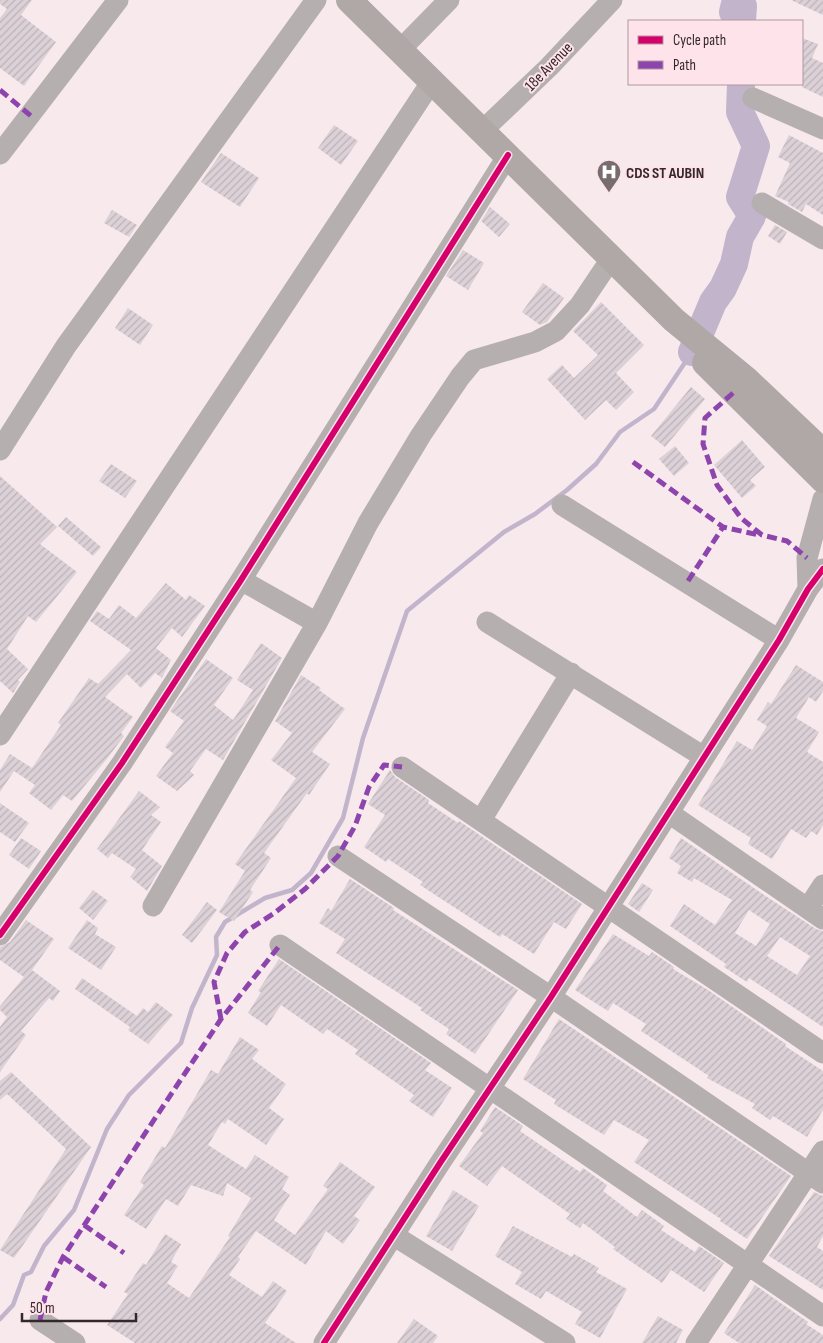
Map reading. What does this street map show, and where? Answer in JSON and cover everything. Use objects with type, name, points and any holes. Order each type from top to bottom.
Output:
[{"type":"main road","points":[[349,0],[674,320],[746,379],[823,452]]},
{"type":"main road","points":[[674,320],[705,363],[823,480]]},
{"type":"street","points":[[0,154],[118,0]]},
{"type":"street","points":[[0,450],[6,422],[66,346],[316,0]]},
{"type":"street","points":[[400,49],[449,0]]},
{"type":"street","name":"18e Avenue","points":[[483,130],[548,67],[612,0]]},
{"type":"street","points":[[0,735],[432,81]]},
{"type":"street","points":[[753,98],[823,129]]},
{"type":"street","points":[[0,935],[122,763],[241,580],[508,155]]},
{"type":"street","points":[[762,203],[823,239]]},
{"type":"street","points":[[153,906],[316,623],[368,523],[420,435],[460,377],[474,360],[535,342],[556,330],[580,305],[611,259]]},
{"type":"street","points":[[808,589],[807,558],[823,498]]},
{"type":"street","points":[[562,505],[779,640]]},
{"type":"street","points":[[324,1343],[393,1235],[551,997],[779,640],[808,589],[823,569]]},
{"type":"street","points":[[241,580],[316,623]]},
{"type":"street","points":[[487,622],[704,757]]},
{"type":"street","points":[[481,820],[571,673]]},
{"type":"street","points":[[402,767],[823,1053]]},
{"type":"street","points":[[669,813],[815,914],[823,885]]},
{"type":"street","points":[[338,856],[551,997],[816,1178]]},
{"type":"street","points":[[280,945],[747,1266],[823,1316]]},
{"type":"street","points":[[696,1343],[747,1266],[816,1178],[823,1151]]},
{"type":"street","points":[[393,1235],[565,1343]]},
{"type":"street","points":[[40,1320],[75,1343]]},
{"type":"building","points":[[0,0],[32,0],[21,15],[56,42],[24,86],[0,68],[0,18],[7,9],[0,4]]},
{"type":"building","points":[[791,0],[823,0],[823,15]]},
{"type":"building","points":[[803,38],[818,44],[812,58],[823,63],[823,97],[802,87]]},
{"type":"building","points":[[334,125],[358,141],[341,165],[318,148]]},
{"type":"building","points":[[789,135],[823,153],[823,215],[806,204],[802,212],[788,204],[789,202],[775,196],[790,163],[778,157]]},
{"type":"building","points":[[221,153],[259,178],[240,207],[201,182]]},
{"type":"building","points":[[490,207],[510,224],[499,237],[481,221]]},
{"type":"building","points":[[112,210],[137,225],[129,237],[104,223]]},
{"type":"building","points":[[775,225],[787,232],[780,244],[768,236]]},
{"type":"building","points":[[463,250],[484,263],[468,290],[446,276]]},
{"type":"building","points":[[543,283],[564,298],[547,322],[540,325],[522,312]]},
{"type":"building","points":[[601,302],[644,345],[616,373],[634,392],[616,410],[606,400],[585,420],[547,379],[562,365],[574,378],[598,355],[573,331]]},
{"type":"building","points":[[128,308],[153,325],[140,345],[115,328]]},
{"type":"building","points":[[691,387],[705,399],[665,447],[651,436]]},
{"type":"building","points":[[742,440],[765,467],[750,480],[756,486],[742,498],[714,465]]},
{"type":"building","points":[[675,446],[689,463],[674,476],[659,459]]},
{"type":"building","points":[[111,464],[137,481],[125,498],[99,481]]},
{"type":"building","points":[[0,476],[57,527],[40,544],[77,572],[36,622],[28,616],[7,649],[28,669],[18,680],[20,682],[13,693],[0,681]]},
{"type":"building","points":[[66,517],[101,547],[93,556],[58,526]]},
{"type":"building","points":[[166,583],[186,600],[189,595],[205,606],[182,637],[172,628],[156,648],[171,660],[162,678],[155,673],[141,688],[127,674],[105,697],[133,717],[121,733],[124,736],[106,760],[72,801],[63,795],[51,810],[29,793],[35,785],[14,771],[0,792],[0,770],[10,754],[32,768],[61,725],[58,723],[89,678],[98,684],[131,650],[90,621],[97,611],[109,619],[119,605],[136,618]]},
{"type":"building","points":[[261,643],[282,658],[223,760],[206,749],[190,771],[194,775],[177,791],[156,776],[173,753],[165,747],[184,721],[170,711],[206,659],[233,678],[214,705],[233,720],[253,690],[237,680]]},
{"type":"building","points":[[796,665],[823,682],[823,691],[816,702],[809,697],[796,718],[819,732],[807,752],[823,762],[823,825],[817,835],[811,831],[806,838],[791,829],[772,859],[748,844],[751,838],[698,805],[737,741],[752,750],[767,726],[757,720],[768,702],[771,704]]},
{"type":"building","points":[[301,675],[321,688],[319,690],[345,709],[312,752],[330,764],[309,795],[307,793],[264,853],[271,858],[250,890],[253,892],[234,921],[219,912],[245,871],[235,864],[296,778],[271,760],[292,733],[275,721]]},
{"type":"building","points":[[390,770],[395,777],[429,800],[428,803],[458,823],[459,821],[582,904],[566,929],[554,922],[534,954],[502,934],[500,937],[420,885],[423,882],[388,859],[386,862],[364,847],[385,815],[368,804]]},
{"type":"building","points":[[139,791],[160,807],[151,815],[161,822],[142,850],[162,866],[147,891],[130,877],[136,869],[112,853],[108,858],[97,849]]},
{"type":"building","points":[[0,803],[29,823],[15,842],[0,832]]},
{"type":"building","points":[[21,838],[41,851],[29,869],[9,855]]},
{"type":"building","points":[[681,838],[764,895],[816,929],[823,931],[823,1027],[749,978],[747,982],[724,967],[726,964],[670,926],[684,904],[715,925],[732,900],[694,878],[692,882],[677,873],[681,866],[669,858]],"holes":[[[749,910],[770,924],[756,946],[735,933]],[[780,937],[810,956],[797,975],[767,956]]]},
{"type":"building","points":[[350,879],[394,908],[393,910],[518,990],[475,1054],[446,1034],[449,1029],[420,1010],[422,1008],[336,953],[345,939],[319,923],[328,908],[331,911]]},
{"type":"building","points":[[642,883],[653,890],[639,912],[628,904]]},
{"type":"building","points":[[93,890],[108,901],[93,920],[79,908]]},
{"type":"building","points":[[207,902],[217,910],[192,943],[182,935]]},
{"type":"building","points":[[26,920],[54,939],[32,970],[60,991],[53,1001],[49,998],[21,1031],[26,1035],[0,1072],[0,1027],[7,1017],[0,1010],[0,1006],[24,977],[0,960],[0,947],[10,942]]},
{"type":"building","points":[[87,920],[98,928],[95,934],[116,947],[101,970],[68,948]]},
{"type":"building","points":[[613,934],[649,956],[652,952],[674,967],[673,969],[708,990],[823,1071],[823,1110],[807,1137],[773,1116],[770,1120],[752,1108],[755,1104],[707,1078],[709,1076],[641,1031],[646,1024],[613,1003],[608,1011],[575,990]]},
{"type":"building","points":[[279,959],[431,1063],[425,1070],[452,1088],[433,1117],[409,1101],[414,1095],[355,1054],[358,1050],[327,1029],[323,1034],[281,1005],[267,1026],[248,1013],[261,992],[258,991]]},
{"type":"building","points":[[82,978],[137,1016],[143,1008],[148,1012],[156,1002],[173,1015],[148,1044],[128,1030],[130,1027],[75,989]]},
{"type":"building","points":[[559,1019],[791,1176],[747,1239],[720,1221],[721,1219],[634,1162],[649,1140],[614,1120],[604,1135],[554,1104],[556,1100],[523,1079]]},
{"type":"building","points":[[240,1037],[259,1050],[252,1059],[286,1084],[269,1108],[284,1119],[266,1145],[228,1119],[225,1124],[222,1122],[208,1145],[246,1169],[255,1155],[289,1177],[282,1189],[290,1195],[274,1220],[295,1235],[328,1189],[323,1186],[340,1162],[375,1187],[354,1216],[360,1220],[343,1244],[326,1231],[306,1265],[256,1231],[238,1257],[240,1259],[229,1275],[262,1297],[273,1281],[287,1291],[265,1323],[296,1343],[135,1343],[107,1325],[128,1294],[124,1292],[143,1263],[146,1265],[165,1234],[181,1244],[171,1262],[178,1266],[167,1283],[189,1298],[230,1237],[228,1236],[251,1198],[227,1183],[223,1196],[191,1185],[178,1206],[166,1199],[146,1229],[124,1215],[144,1185],[140,1182],[162,1146],[165,1148],[211,1070],[218,1074]]},
{"type":"building","points":[[11,1072],[91,1147],[14,1258],[0,1250],[66,1149],[7,1094],[0,1100],[0,1081]]},
{"type":"building","points":[[495,1107],[523,1126],[520,1131],[580,1172],[583,1168],[607,1185],[603,1191],[637,1217],[642,1210],[664,1226],[661,1230],[695,1252],[699,1246],[724,1263],[704,1292],[671,1270],[662,1283],[613,1249],[615,1247],[583,1223],[580,1228],[566,1219],[570,1214],[502,1166],[487,1186],[459,1166],[483,1133],[480,1131]]},
{"type":"building","points":[[453,1190],[479,1206],[452,1251],[426,1236]]},
{"type":"building","points":[[814,1192],[823,1196],[823,1236],[817,1247],[823,1251],[823,1290],[769,1256]]},
{"type":"building","points":[[513,1226],[572,1257],[574,1254],[599,1268],[596,1272],[627,1289],[600,1338],[575,1324],[582,1312],[546,1291],[541,1299],[515,1284],[522,1272],[495,1256]]},
{"type":"building","points":[[755,1285],[808,1322],[806,1324],[823,1335],[823,1343],[739,1343],[724,1333]]},
{"type":"building","points":[[658,1316],[683,1330],[676,1343],[642,1343]]},
{"type":"building","points":[[414,1319],[438,1336],[433,1343],[397,1343]]},
{"type":"waterway","points":[[736,0],[733,12],[743,6],[742,20]]},
{"type":"waterway","points":[[692,352],[713,302],[723,288],[734,264],[740,237],[752,216],[740,197],[756,146],[740,112],[741,85]]},
{"type":"waterway","points":[[0,1319],[13,1305],[24,1275],[31,1272],[44,1246],[74,1210],[107,1129],[129,1095],[181,1043],[192,1008],[217,955],[216,937],[225,922],[265,898],[292,890],[311,873],[343,818],[363,738],[407,611],[504,532],[535,514],[567,490],[596,464],[620,432],[654,409],[692,352]]},
{"type":"marked path","points":[[0,90],[31,116]]},
{"type":"marked path","points":[[733,393],[705,418],[703,444],[717,485],[741,518],[762,535],[787,541],[807,558]]},
{"type":"marked path","points":[[633,462],[723,527],[759,535]]},
{"type":"marked path","points":[[688,581],[723,527]]},
{"type":"marked path","points":[[221,1019],[214,982],[227,953],[245,932],[273,914],[305,889],[338,856],[355,826],[369,787],[384,765],[402,767]]},
{"type":"marked path","points":[[40,1320],[46,1292],[63,1257],[221,1019],[280,945]]},
{"type":"marked path","points":[[84,1225],[124,1253]]},
{"type":"marked path","points":[[63,1257],[106,1287]]},
{"type":"cycle path","points":[[0,935],[122,763],[241,580],[508,155]]},
{"type":"cycle path","points":[[324,1343],[440,1163],[551,997],[779,640],[808,589],[823,569]]},
{"type":"place","name":"CDS ST AUBIN","points":[[609,193]]}]
